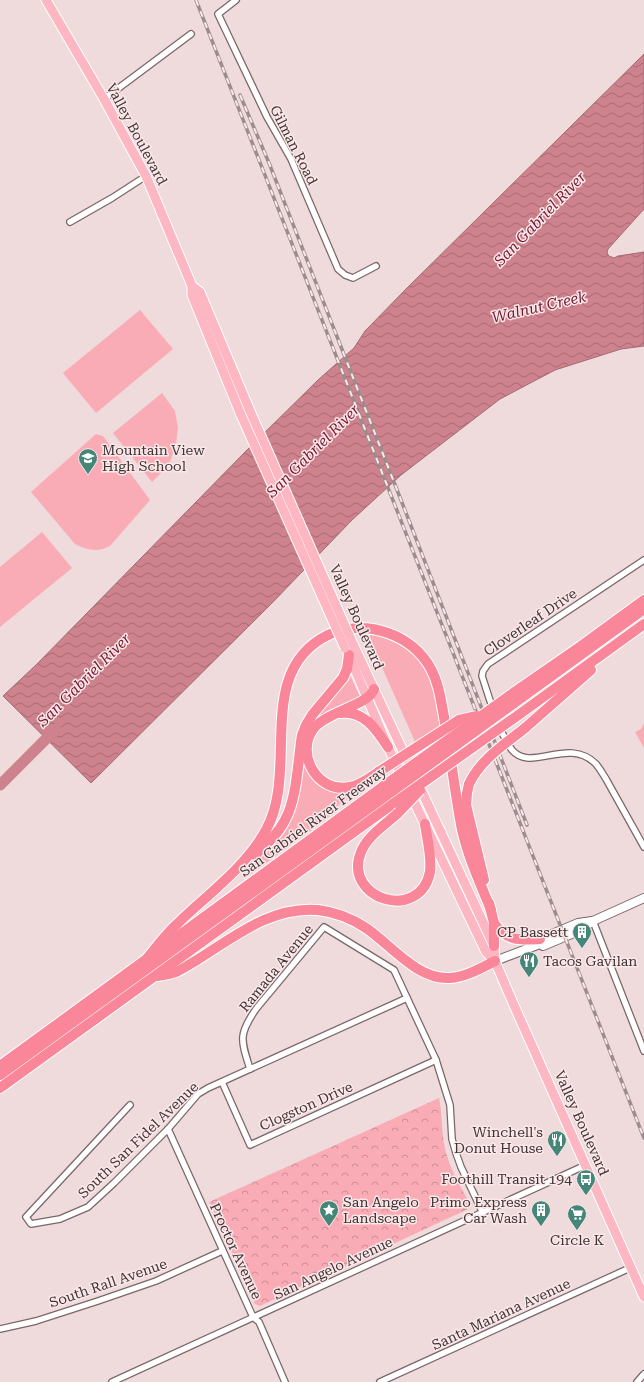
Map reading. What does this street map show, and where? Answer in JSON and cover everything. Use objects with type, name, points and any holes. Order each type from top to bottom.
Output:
[{"type":"highway","name":"San Gabriel River Freeway","points":[[0,1088],[122,989],[144,962],[390,795],[439,770],[581,646],[644,600]]},
{"type":"highway","points":[[0,1075],[122,989],[513,706],[644,609]]},
{"type":"highway","points":[[513,706],[644,614]]},
{"type":"highway","name":"San Gabriel River Freeway","points":[[0,1066],[122,989],[152,978],[390,795],[483,714],[513,706],[634,632],[644,624]]},
{"type":"highway","points":[[227,878],[256,847],[273,817],[280,777],[283,699],[288,678],[293,668],[307,650],[323,638],[341,630],[366,628],[391,634],[406,641],[422,655],[434,674],[444,717],[460,821],[471,861],[491,910]]},
{"type":"highway","points":[[494,946],[494,923],[467,811],[466,798],[469,784],[476,771],[487,759],[525,728],[634,632]]},
{"type":"highway","points":[[144,962],[175,925],[271,840],[286,820],[292,803],[301,741],[306,725],[312,715],[341,682],[347,669],[349,649]]},
{"type":"highway","points":[[374,689],[372,695],[368,698],[319,723],[310,736],[306,753],[308,761],[315,774],[328,784],[342,788],[351,787],[360,783],[459,720],[483,714]]},
{"type":"highway","points":[[336,713],[350,712],[366,720],[376,729],[388,746]]},
{"type":"highway","points":[[425,824],[430,868],[426,883],[415,895],[405,900],[395,901],[382,899],[374,895],[365,885],[359,872],[359,858],[362,851],[370,839],[398,813],[439,770]]},
{"type":"highway","points":[[152,978],[177,972],[260,921],[283,912],[302,910],[331,912],[356,922],[369,930],[418,969],[434,976],[444,978],[457,977],[496,961]]},
{"type":"highway","points":[[494,923],[501,932],[510,937],[521,940],[540,941]]},
{"type":"highway","points":[[0,1081],[122,989]]},
{"type":"main road","name":"Valley Boulevard","points":[[46,0],[104,99],[146,176],[192,286],[192,295],[246,413],[349,649],[388,746],[486,952],[496,961]]},
{"type":"main road","name":"Valley Boulevard","points":[[349,649],[374,689],[494,946],[496,961],[525,1031],[632,1267],[644,1297]]},
{"type":"main road","points":[[496,961],[578,923],[593,921],[644,898]]},
{"type":"street","name":"Gilman Road","points":[[236,0],[218,14],[267,117],[291,160],[338,269],[344,275],[353,278],[376,266]]},
{"type":"street","points":[[104,99],[191,34]]},
{"type":"street","points":[[70,222],[112,198],[146,176]]},
{"type":"street","name":"Cloverleaf Drive","points":[[644,560],[486,666],[482,676],[504,737],[513,751],[524,757],[530,758],[571,752],[591,760],[596,764],[606,780],[644,847]]},
{"type":"street","points":[[593,921],[644,1051]]},
{"type":"street","name":"Ramada Avenue","points":[[250,1069],[242,1041],[246,1024],[256,1009],[324,927],[394,970],[407,998]]},
{"type":"street","points":[[407,998],[436,1060],[450,1105],[452,1139],[456,1153],[483,1213]]},
{"type":"street","name":"South San Fidel Avenue","points":[[130,1105],[26,1217],[31,1224],[60,1219],[88,1207],[114,1184],[168,1129],[198,1094],[407,998]]},
{"type":"street","name":"Clogston Drive","points":[[222,1082],[250,1145],[436,1060]]},
{"type":"street","name":"Proctor Avenue","points":[[168,1129],[222,1251],[253,1318],[259,1322],[285,1382]]},
{"type":"street","name":"San Angelo Avenue","points":[[112,1382],[586,1166]]},
{"type":"street","name":"South Rall Avenue","points":[[0,1329],[36,1321],[106,1299],[156,1281],[222,1251]]},
{"type":"street","name":"Santa Mariana Avenue","points":[[380,1382],[632,1267]]},
{"type":"street","points":[[637,1382],[644,1374]]},
{"type":"green space","points":[[140,310],[173,349],[96,413],[63,373]]},
{"type":"green space","points":[[162,393],[175,411],[178,428],[176,444],[169,465],[152,482],[113,433]]},
{"type":"green space","points":[[96,434],[103,436],[150,500],[110,546],[92,550],[75,544],[31,492]]},
{"type":"green space","points":[[42,532],[72,568],[0,627],[0,567]]},
{"type":"green space","points":[[371,635],[392,641],[413,653],[422,662],[427,670],[434,690],[441,729],[416,744],[369,638]]},
{"type":"green space","points":[[349,673],[360,697],[324,714],[305,746],[321,784],[365,786],[357,791],[358,794],[336,807],[328,818],[249,875],[243,868],[280,838],[309,726]]},
{"type":"green space","points":[[644,723],[644,748],[635,732],[641,729]]},
{"type":"green space","points":[[439,1098],[445,1149],[454,1175],[470,1204],[470,1207],[260,1306],[255,1304],[209,1202]]},
{"type":"water","name":"Walnut Creek","points":[[644,54],[644,209],[608,249],[607,253],[609,256],[614,258],[644,252],[644,346],[621,349],[555,370],[500,399],[401,475],[352,520],[272,603],[91,783],[3,696],[37,664],[246,451],[318,380],[354,348],[365,331],[408,287]]},
{"type":"waterway","name":"San Gabriel River","points":[[0,785],[56,729]]},
{"type":"railway","points":[[196,0],[644,1138]]},
{"type":"railway","points":[[240,95],[269,163],[527,825]]},
{"type":"place","name":"Mountain View High School","points":[[88,475]]},
{"type":"place","name":"CP Bassett","points":[[582,949]]},
{"type":"place","name":"Tacos Gavilan","points":[[529,978]]},
{"type":"place","name":"Winchell's Donut House","points":[[557,1157]]},
{"type":"place","name":"Foothill Transit 194","points":[[586,1196]]},
{"type":"place","name":"San Angelo Landscape","points":[[329,1227]]},
{"type":"place","name":"Primo Express Car Wash","points":[[541,1227]]},
{"type":"place","name":"Circle K","points":[[577,1231]]}]
